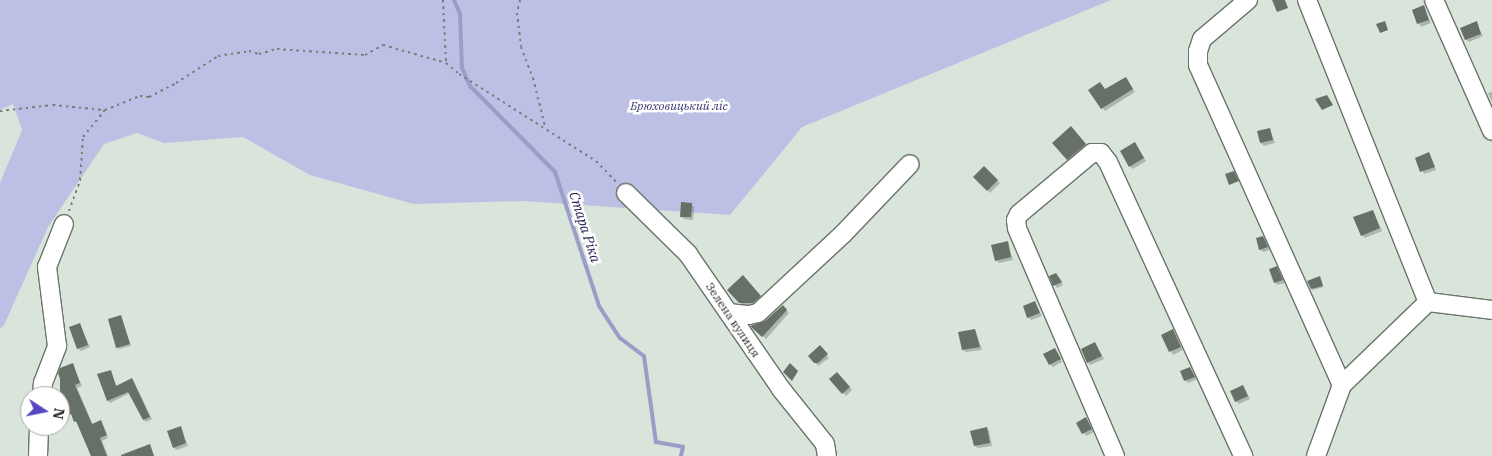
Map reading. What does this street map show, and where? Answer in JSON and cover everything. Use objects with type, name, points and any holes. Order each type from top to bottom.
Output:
[{"type":"street","points":[[1248,0],[1202,39],[1198,51],[1198,65],[1342,385]]},
{"type":"street","points":[[1307,0],[1428,302]]},
{"type":"street","points":[[1434,0],[1492,131]]},
{"type":"street","points":[[1115,456],[1017,228],[1016,220],[1019,214],[1092,153],[1101,153],[1108,162],[1243,456]]},
{"type":"street","points":[[729,313],[749,315],[758,313],[844,233],[910,164]]},
{"type":"street","name":"Зелена вулиця","points":[[626,193],[688,254],[781,389],[825,444],[827,456]]},
{"type":"street","points":[[43,386],[57,346],[47,267],[64,224]]},
{"type":"street","points":[[1316,456],[1342,385],[1428,302]]},
{"type":"street","points":[[1428,302],[1492,310]]},
{"type":"street","points":[[38,456],[39,436]]},
{"type":"path","points":[[443,0],[446,63]]},
{"type":"path","points":[[520,0],[517,13],[521,46],[533,78],[545,127]]},
{"type":"path","points":[[0,111],[53,105],[104,110],[140,96],[149,97],[176,83],[218,56],[249,51],[259,54],[277,49],[325,54],[364,55],[383,46],[446,63],[459,74],[596,161],[626,193]]},
{"type":"path","points":[[64,224],[80,180],[83,137],[104,110]]},
{"type":"green space","name":"Брюховицький ліс","points":[[0,0],[1111,0],[802,127],[730,215],[523,201],[414,204],[310,175],[243,137],[164,143],[137,133],[104,144],[48,227],[4,325],[0,329],[0,183],[22,130],[13,104],[0,110]]},
{"type":"building","points":[[1272,0],[1285,0],[1288,8],[1277,12]]},
{"type":"building","points":[[1424,5],[1429,20],[1417,24],[1412,10]]},
{"type":"building","points":[[1385,21],[1388,30],[1380,33],[1376,24]]},
{"type":"building","points":[[1477,21],[1481,34],[1465,40],[1460,28]]},
{"type":"building","points":[[1126,77],[1133,89],[1101,109],[1088,90],[1100,82],[1105,89]]},
{"type":"building","points":[[1327,95],[1333,105],[1322,110],[1315,99]]},
{"type":"building","points":[[1071,126],[1086,144],[1067,160],[1052,143]]},
{"type":"building","points":[[1270,128],[1273,140],[1260,143],[1257,131]]},
{"type":"building","points":[[1135,142],[1144,158],[1129,167],[1120,151]]},
{"type":"building","points":[[1429,152],[1435,167],[1420,172],[1415,158]]},
{"type":"building","points":[[984,166],[998,180],[987,191],[973,177]]},
{"type":"building","points":[[1234,171],[1239,181],[1229,185],[1225,174]]},
{"type":"building","points":[[681,202],[692,203],[691,217],[680,217]]},
{"type":"building","points":[[1373,210],[1380,228],[1361,236],[1353,217]]},
{"type":"building","points":[[1263,236],[1268,247],[1259,250],[1256,238]]},
{"type":"building","points":[[1008,241],[1011,257],[995,261],[991,245]]},
{"type":"building","points":[[1277,266],[1283,280],[1274,283],[1269,269]]},
{"type":"building","points":[[1056,273],[1062,282],[1053,286],[1049,276]]},
{"type":"building","points":[[743,275],[761,296],[753,303],[739,303],[727,290]]},
{"type":"building","points":[[1320,276],[1323,286],[1311,289],[1307,281]]},
{"type":"building","points":[[1035,301],[1040,313],[1027,318],[1023,306]]},
{"type":"building","points":[[783,305],[787,310],[762,337],[750,326],[765,321]]},
{"type":"building","points":[[121,315],[130,344],[116,348],[108,319]]},
{"type":"building","points":[[80,323],[88,345],[77,349],[69,327]]},
{"type":"building","points":[[975,329],[980,347],[962,350],[958,332]]},
{"type":"building","points":[[1173,329],[1181,347],[1169,352],[1161,335]]},
{"type":"building","points":[[1095,342],[1102,356],[1087,363],[1081,349]]},
{"type":"building","points":[[820,345],[828,354],[818,363],[814,363],[808,356]]},
{"type":"building","points":[[1055,348],[1061,359],[1049,365],[1043,354]]},
{"type":"building","points":[[73,363],[80,383],[75,385],[92,424],[101,420],[107,435],[100,438],[107,456],[91,456],[76,421],[74,422],[70,414],[70,386],[60,386],[58,373],[60,368]]},
{"type":"building","points":[[790,363],[798,371],[792,381],[783,372]]},
{"type":"building","points":[[1190,367],[1195,377],[1184,381],[1180,371]]},
{"type":"building","points":[[111,370],[116,386],[132,378],[150,417],[143,420],[128,392],[107,401],[97,374]]},
{"type":"building","points":[[837,372],[850,387],[842,394],[829,379]]},
{"type":"building","points":[[1243,385],[1248,396],[1235,402],[1230,391]]},
{"type":"building","points":[[1086,417],[1092,429],[1082,434],[1076,423]]},
{"type":"building","points":[[181,426],[186,443],[173,448],[167,431]]},
{"type":"building","points":[[987,427],[990,443],[974,446],[970,431]]},
{"type":"building","points":[[150,444],[154,456],[121,456],[121,455]]},
{"type":"waterway","name":"Стара Ріка","points":[[454,0],[460,14],[462,68],[470,86],[555,172],[599,306],[620,338],[644,356],[656,442],[683,447],[681,456]]}]
